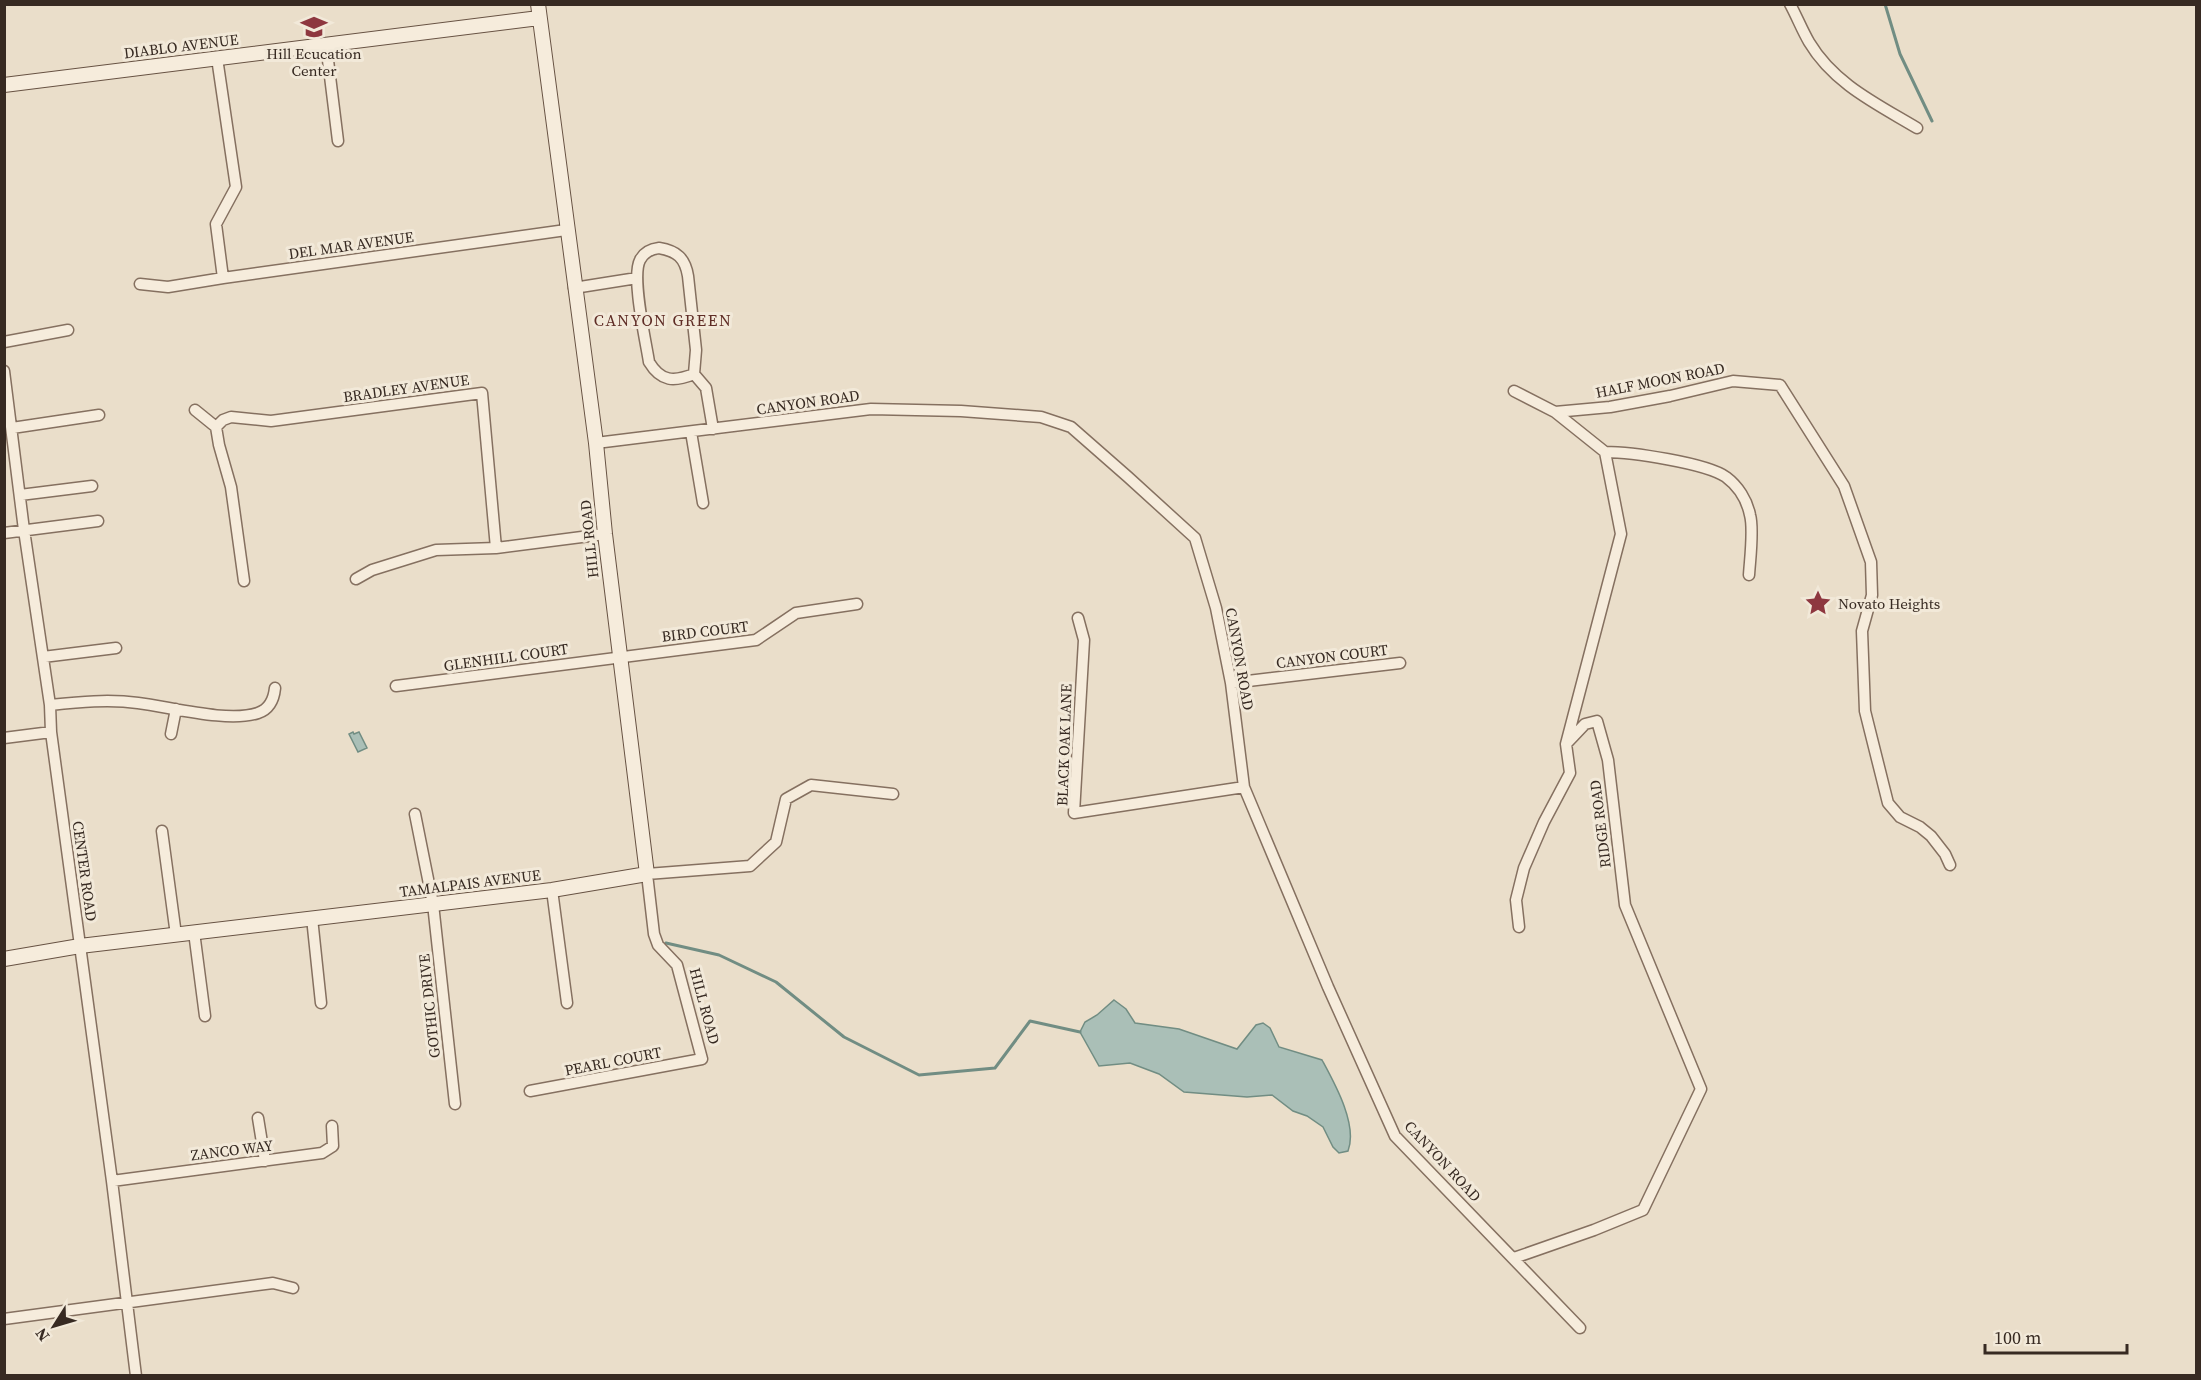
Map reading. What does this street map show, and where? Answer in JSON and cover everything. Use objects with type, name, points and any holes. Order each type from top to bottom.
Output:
[{"type":"street","points":[[1790,4],[1810,43],[1828,68],[1853,90],[1917,128]]},
{"type":"street","name":"DIABLO AVENUE","points":[[4,85],[326,44],[539,11]]},
{"type":"street","name":"HILL ROAD","points":[[539,11],[566,230],[596,443],[654,934],[658,945],[677,965],[702,1059]]},
{"type":"street","points":[[326,44],[338,141]]},
{"type":"street","points":[[217,58],[236,187],[216,224],[223,278]]},
{"type":"street","name":"DEL MAR AVENUE","points":[[140,285],[168,287],[566,230]]},
{"type":"street","points":[[694,374],[666,379],[655,372],[649,362],[637,278],[639,261],[651,249],[673,251],[683,260],[688,276],[696,350],[694,374],[706,388],[713,429]]},
{"type":"street","points":[[574,288],[637,278]]},
{"type":"street","points":[[4,342],[69,330]]},
{"type":"street","name":"CENTER ROAD","points":[[4,371],[24,530],[50,705],[51,732],[136,1376]]},
{"type":"street","name":"HALF MOON ROAD","points":[[1555,412],[1610,407],[1733,381],[1780,385],[1844,486],[1871,562],[1872,595],[1862,631],[1865,711],[1888,803],[1900,817],[1920,827],[1931,836],[1950,864]]},
{"type":"street","points":[[1514,391],[1555,412],[1605,452],[1654,457],[1708,469],[1724,476],[1739,488],[1750,516],[1749,575]]},
{"type":"street","name":"BRADLEY AVENUE","points":[[216,427],[231,417],[271,421],[482,393],[496,548]]},
{"type":"street","name":"CANYON ROAD","points":[[596,443],[871,409],[961,411],[1041,417],[1071,427],[1196,538],[1216,608],[1232,683],[1244,787],[1328,987],[1395,1136],[1580,1328]]},
{"type":"street","points":[[195,410],[216,427],[231,487],[244,581]]},
{"type":"street","points":[[12,428],[99,415]]},
{"type":"street","points":[[690,432],[703,503]]},
{"type":"street","points":[[1519,927],[1516,900],[1524,868],[1544,822],[1570,772],[1566,744],[1621,534],[1605,452]]},
{"type":"street","points":[[20,495],[92,486]]},
{"type":"street","points":[[4,533],[98,521]]},
{"type":"street","points":[[356,579],[372,570],[436,550],[496,548],[605,534]]},
{"type":"street","name":"BIRD COURT","points":[[620,657],[756,640],[796,613],[857,604]]},
{"type":"street","name":"BLACK OAK LANE","points":[[1077,618],[1084,640],[1074,813],[1244,787]]},
{"type":"street","points":[[43,657],[116,648]]},
{"type":"street","name":"GLENHILL COURT","points":[[396,686],[620,657]]},
{"type":"street","name":"CANYON COURT","points":[[1232,683],[1400,663]]},
{"type":"street","points":[[50,705],[98,700],[136,702],[238,717],[261,712],[273,700],[275,688]]},
{"type":"street","points":[[171,734],[176,709]]},
{"type":"street","name":"RIDGE ROAD","points":[[1514,1258],[1643,1210],[1701,1089],[1625,905],[1608,760],[1597,722],[1585,724],[1566,744]]},
{"type":"street","points":[[4,738],[51,732]]},
{"type":"street","name":"TAMALPAIS AVENUE","points":[[4,959],[80,946],[552,890],[647,874],[750,866],[776,842],[786,799],[811,785],[893,794]]},
{"type":"street","name":"GOTHIC DRIVE","points":[[415,814],[433,904],[455,1104]]},
{"type":"street","points":[[162,831],[176,934]]},
{"type":"street","points":[[552,890],[567,1003]]},
{"type":"street","points":[[312,918],[321,1003]]},
{"type":"street","points":[[194,932],[205,1016]]},
{"type":"street","name":"PEARL COURT","points":[[530,1091],[702,1059]]},
{"type":"street","points":[[258,1118],[265,1161]]},
{"type":"street","name":"ZANCO WAY","points":[[112,1181],[322,1153],[333,1146],[332,1126]]},
{"type":"street","points":[[4,1318],[273,1283],[293,1288]]},
{"type":"shaded area","points":[[353,732],[354,734],[359,732],[367,748],[358,752],[349,734]]},
{"type":"shaded area","points":[[1114,1000],[1126,1009],[1135,1023],[1179,1029],[1237,1049],[1256,1025],[1263,1023],[1270,1028],[1279,1047],[1322,1060],[1339,1092],[1348,1117],[1350,1141],[1348,1151],[1339,1153],[1333,1147],[1323,1127],[1307,1116],[1293,1111],[1272,1095],[1247,1097],[1184,1092],[1159,1074],[1130,1063],[1099,1066],[1080,1032],[1085,1022]]},
{"type":"waterway","points":[[1885,4],[1900,54],[1932,121]]},
{"type":"waterway","points":[[666,943],[719,955],[776,982],[844,1037],[919,1075],[995,1068],[1030,1021],[1080,1032]]},
{"type":"place","name":"Hill Ecucation Center","points":[[314,27]]},
{"type":"place","name":"Novato Heights","points":[[1818,603]]},
{"type":"district","name":"CANYON GREEN","points":[[663,320]]}]
